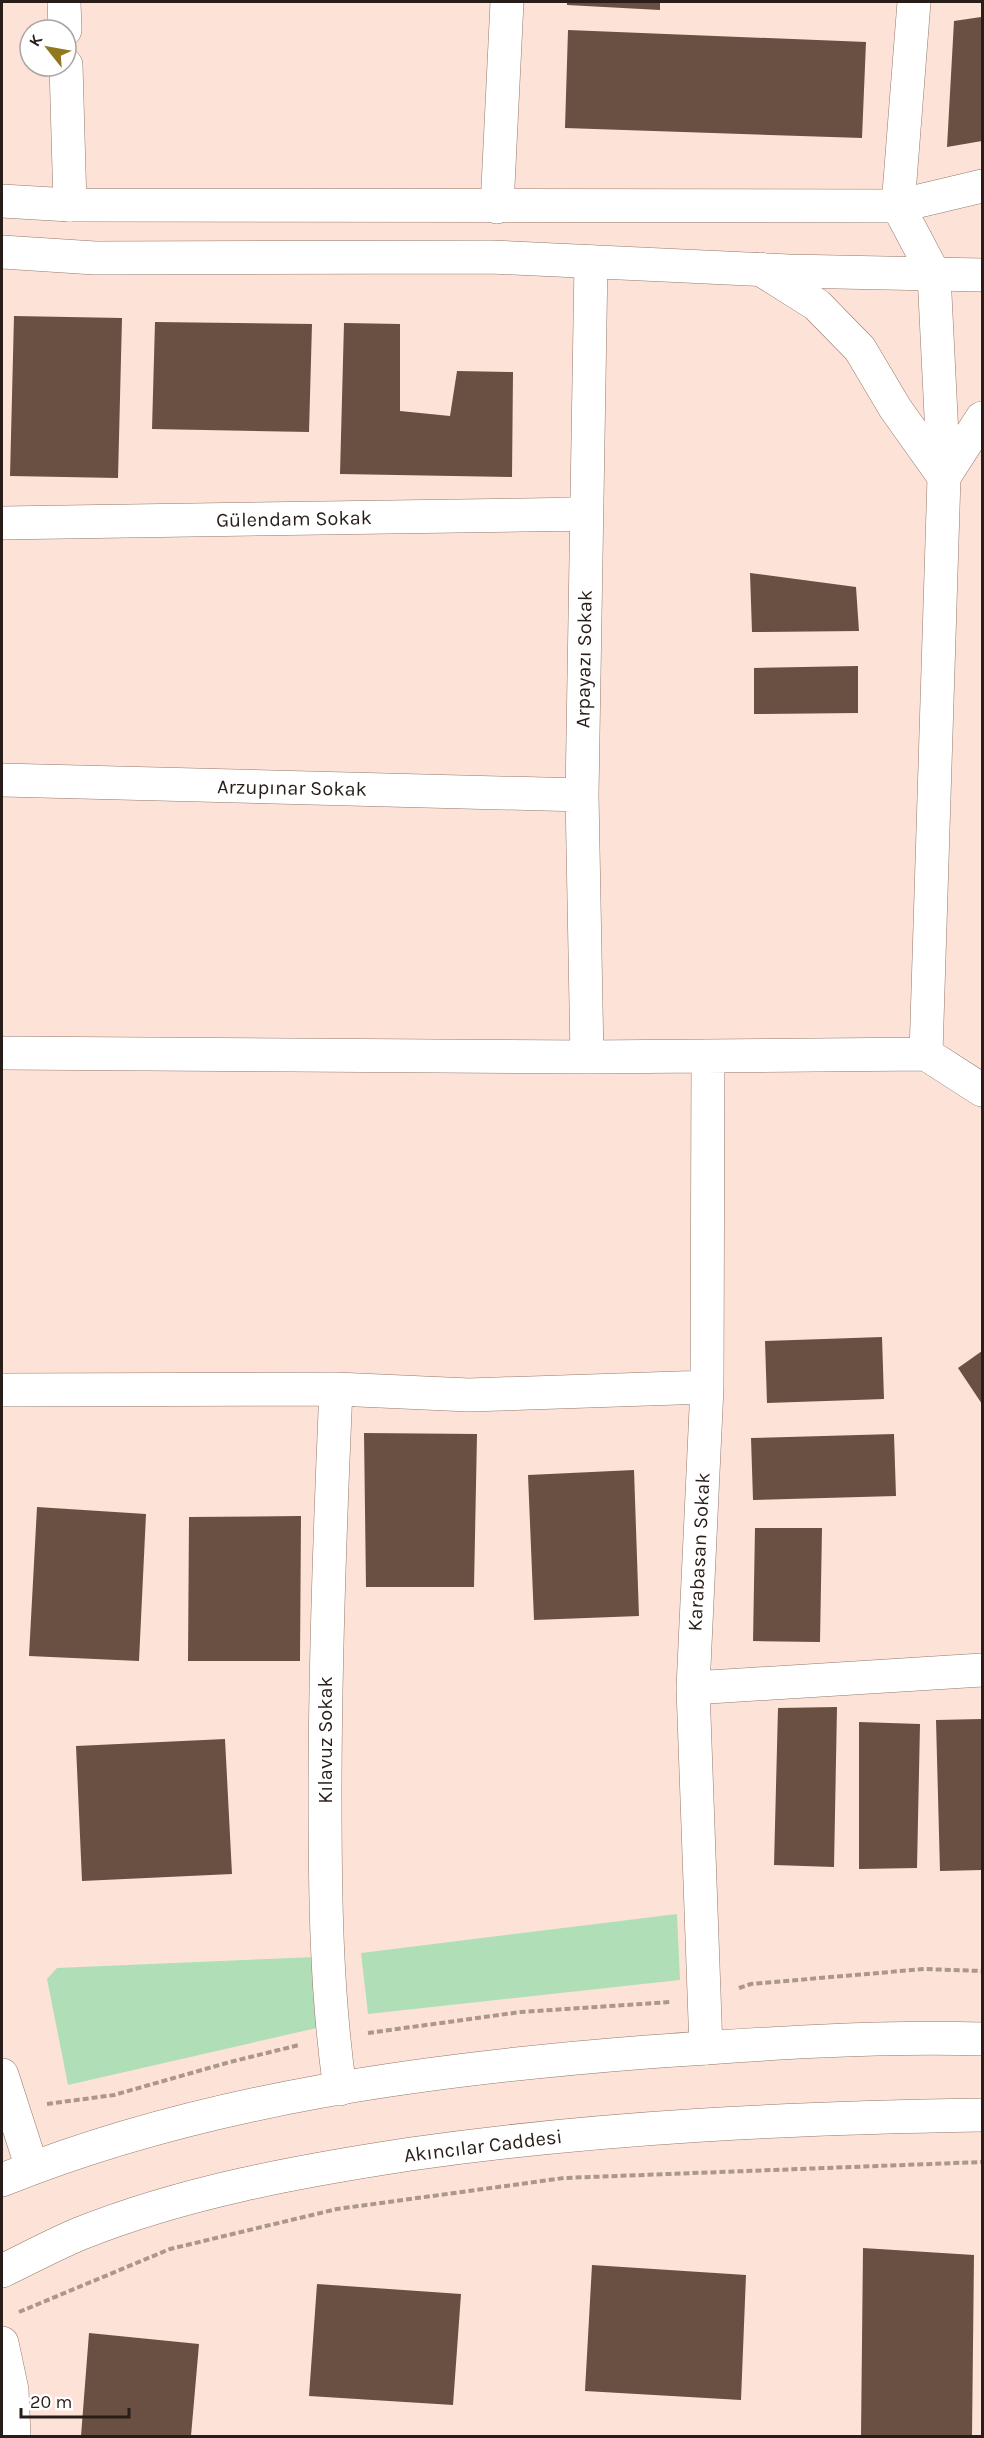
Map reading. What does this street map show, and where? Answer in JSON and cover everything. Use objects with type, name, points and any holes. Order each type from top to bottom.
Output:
[{"type":"street","points":[[64,2],[65,18]]},
{"type":"street","points":[[497,207],[507,2]]},
{"type":"street","points":[[914,2],[898,206],[934,274],[944,477],[926,1054]]},
{"type":"street","points":[[66,78],[70,205]]},
{"type":"street","points":[[2,201],[70,205],[898,206],[982,186]]},
{"type":"street","points":[[2,252],[95,258],[491,257],[760,269],[982,275]]},
{"type":"street","name":"Arpayazı Sokak","points":[[587,1057],[582,795],[591,262]]},
{"type":"street","points":[[760,269],[817,305],[860,350],[895,408],[944,477]]},
{"type":"street","points":[[944,477],[982,418]]},
{"type":"street","name":"Gülendam Sokak","points":[[2,523],[586,514]]},
{"type":"street","name":"Arzupınar Sokak","points":[[2,780],[582,795]]},
{"type":"street","points":[[2,1053],[587,1057],[926,1054],[982,1090]]},
{"type":"street","name":"Karabasan Sokak","points":[[706,2048],[693,1688],[707,1388],[708,1056]]},
{"type":"street","points":[[2,1390],[336,1389],[469,1395],[707,1388]]},
{"type":"street","name":"Kılavuz Sokak","points":[[336,1389],[325,1639],[325,1874],[333,2037],[340,2089]]},
{"type":"street","points":[[693,1688],[982,1670]]},
{"type":"street","points":[[2,2180],[32,2168],[200,2116],[340,2089],[505,2063],[706,2048],[982,2038]]},
{"type":"street","points":[[2,2074],[11,2109],[32,2168]]},
{"type":"street","name":"Akıncılar Caddesi","points":[[2,2271],[80,2234],[177,2202],[285,2176],[370,2160],[507,2140],[676,2125],[982,2115]]},
{"type":"street","points":[[7,2329],[14,2436]]},
{"type":"path","points":[[11,2109],[114,2096],[230,2062],[333,2037],[521,2012],[703,2001],[751,1984],[924,1969],[982,1971]]},
{"type":"path","points":[[7,2329],[170,2249],[337,2209],[564,2178],[982,2162]]},
{"type":"green space","points":[[677,1914],[680,1980],[368,2014],[361,1953]]},
{"type":"green space","points":[[315,1957],[321,2027],[68,2085],[47,1979],[57,1968]]},
{"type":"building","points":[[567,2],[660,2],[660,10],[567,5]]},
{"type":"building","points":[[981,17],[982,141],[947,147],[954,21]]},
{"type":"building","points":[[568,30],[866,42],[862,138],[565,128]]},
{"type":"building","points":[[14,316],[122,318],[118,478],[10,476]]},
{"type":"building","points":[[155,322],[312,324],[309,432],[152,429]]},
{"type":"building","points":[[344,323],[400,324],[400,411],[450,416],[457,371],[513,372],[512,477],[340,474]]},
{"type":"building","points":[[750,573],[856,587],[859,631],[752,632]]},
{"type":"building","points":[[858,666],[858,713],[754,714],[754,668]]},
{"type":"building","points":[[882,1337],[884,1399],[767,1403],[765,1341]]},
{"type":"building","points":[[982,1351],[982,1404],[958,1368]]},
{"type":"building","points":[[364,1433],[477,1434],[474,1587],[366,1587]]},
{"type":"building","points":[[894,1434],[896,1496],[753,1500],[751,1438]]},
{"type":"building","points":[[634,1470],[639,1616],[534,1620],[528,1475]]},
{"type":"building","points":[[37,1507],[146,1514],[139,1661],[29,1656]]},
{"type":"building","points":[[301,1516],[300,1661],[188,1661],[189,1517]]},
{"type":"building","points":[[755,1528],[822,1528],[820,1642],[753,1641]]},
{"type":"building","points":[[837,1707],[834,1867],[774,1865],[778,1708]]},
{"type":"building","points":[[982,1719],[982,1870],[940,1871],[936,1720]]},
{"type":"building","points":[[859,1722],[920,1724],[917,1868],[859,1869]]},
{"type":"building","points":[[225,1739],[232,1874],[82,1881],[76,1746]]},
{"type":"building","points":[[863,2248],[974,2255],[972,2436],[861,2436]]},
{"type":"building","points":[[592,2265],[746,2275],[741,2400],[585,2391]]},
{"type":"building","points":[[317,2284],[461,2294],[453,2405],[309,2396]]},
{"type":"building","points":[[89,2333],[199,2344],[191,2436],[81,2436]]}]
